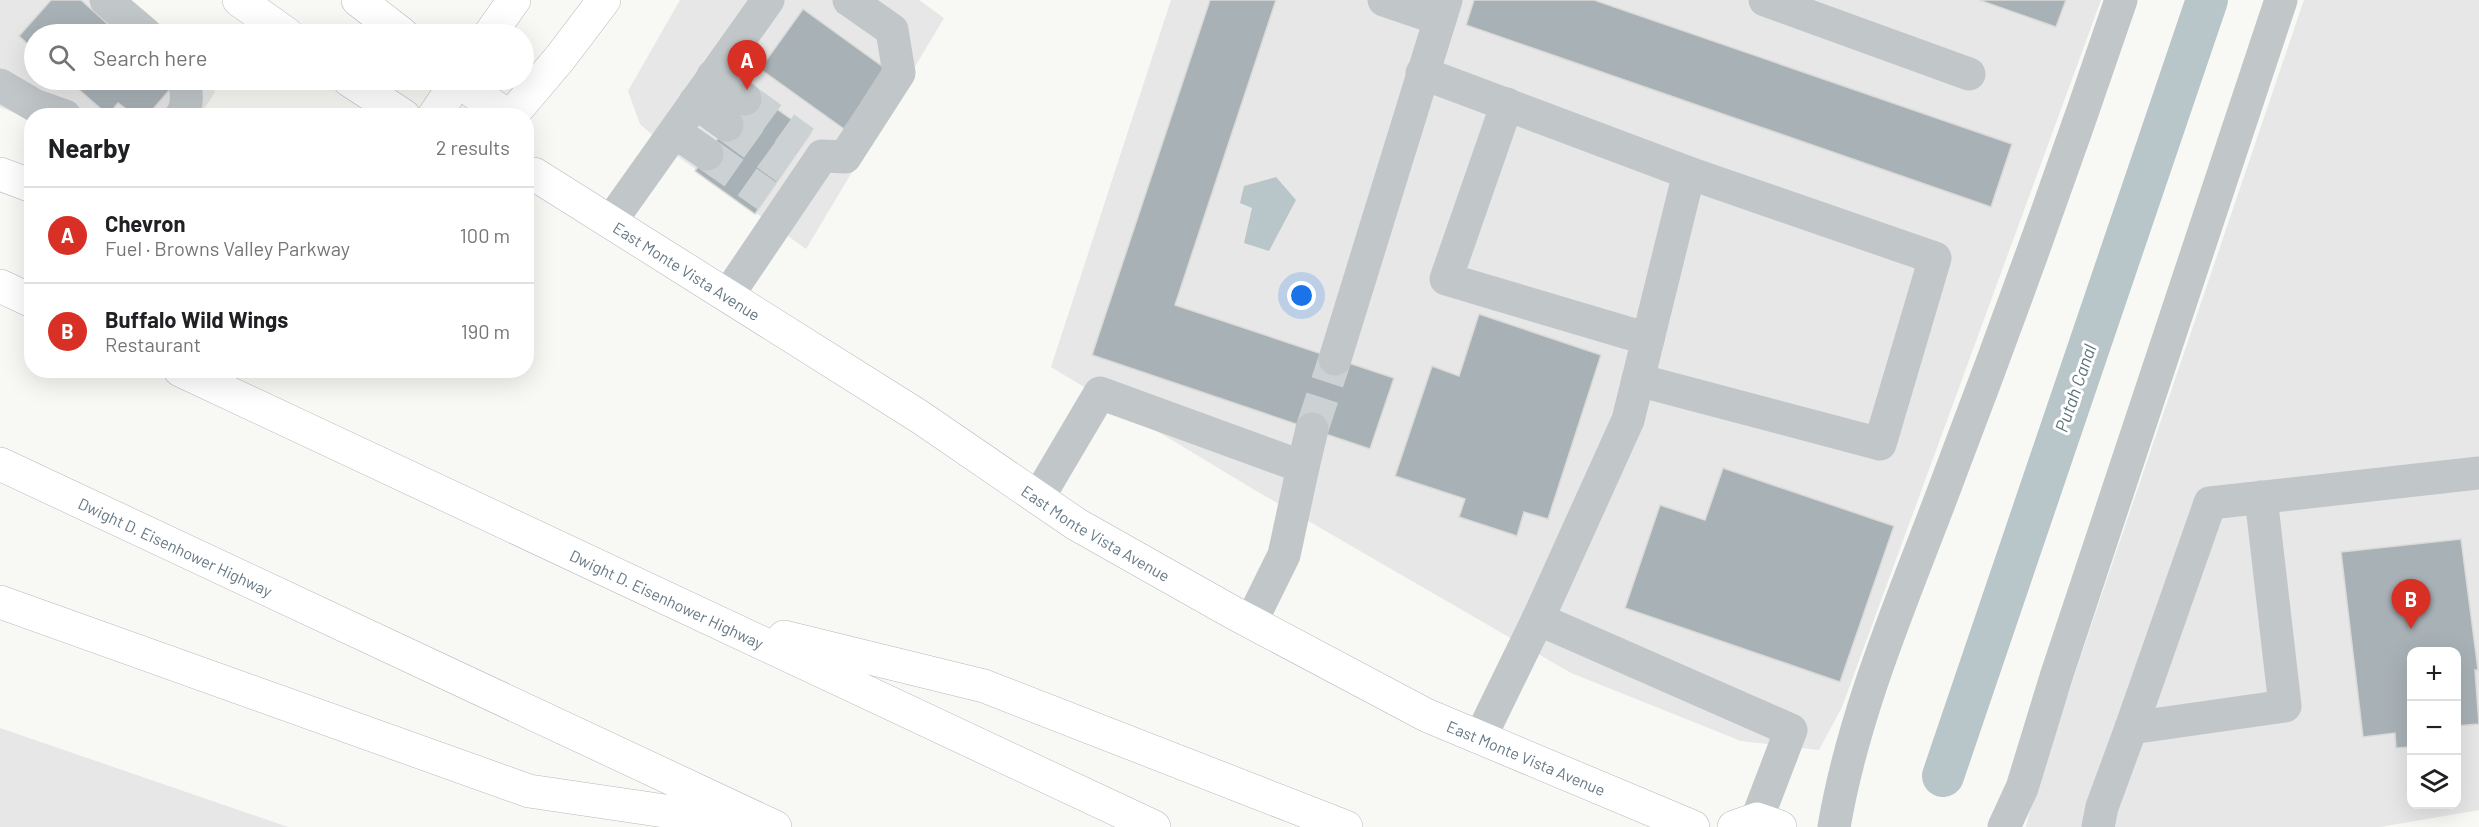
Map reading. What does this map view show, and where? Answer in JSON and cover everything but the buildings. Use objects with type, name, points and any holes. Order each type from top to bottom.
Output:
[{"type":"main road","points":[[239,0],[273,24]]},
{"type":"main road","points":[[358,0],[389,24]]},
{"type":"main road","points":[[497,24],[514,0]]},
{"type":"main road","points":[[534,88],[561,58],[604,0]]},
{"type":"main road","points":[[364,90],[392,108]]},
{"type":"main road","points":[[439,108],[451,90]]},
{"type":"main road","points":[[472,90],[498,108]]},
{"type":"main road","points":[[516,108],[532,90]]},
{"type":"main road","name":"East Monte Vista Avenue","points":[[534,170],[920,417],[1076,524],[1426,716],[1693,827]]},
{"type":"main road","points":[[0,174],[24,183]]},
{"type":"main road","points":[[0,286],[24,297]]},
{"type":"main road","name":"Dwight D. Eisenhower Highway","points":[[197,378],[1154,827]]},
{"type":"main road","name":"Dwight D. Eisenhower Highway","points":[[0,464],[775,827]]},
{"type":"main road","points":[[0,602],[529,791],[775,827]]},
{"type":"main road","points":[[712,619],[984,686],[1346,827]]},
{"type":"lane","points":[[106,0],[134,24]]},
{"type":"lane","points":[[611,221],[768,0]]},
{"type":"lane","points":[[728,295],[776,203],[804,162],[844,157],[900,73],[892,30],[849,0]]},
{"type":"lane","points":[[1335,359],[1443,9],[1384,0]]},
{"type":"lane","points":[[1765,0],[1969,74]]},
{"type":"lane","points":[[1834,827],[1846,764],[1872,681],[2047,218],[2121,0]]},
{"type":"lane","points":[[2004,827],[2022,788],[2056,677],[2281,0]]},
{"type":"lane","points":[[1422,73],[1689,173],[1935,258],[1880,444],[1638,380]]},
{"type":"lane","points":[[0,85],[42,108]]},
{"type":"lane","points":[[704,89],[736,112]]},
{"type":"lane","points":[[185,90],[185,108]]},
{"type":"lane","points":[[1507,104],[1446,279],[1648,339]]},
{"type":"lane","points":[[675,132],[707,154]]},
{"type":"lane","points":[[1480,738],[1538,619],[1628,420],[1689,173]]},
{"type":"lane","points":[[1038,498],[1100,393],[1303,467]]},
{"type":"lane","points":[[1251,622],[1284,555],[1312,429]]},
{"type":"lane","points":[[2098,827],[2102,807],[2210,503],[2479,473]]},
{"type":"lane","points":[[2131,728],[2285,706],[2261,497]]},
{"type":"lane","points":[[1538,619],[1791,730],[1757,824]]},
{"type":"shaded area","points":[[0,0],[125,0],[158,24],[24,24],[24,90],[214,90],[215,92],[205,108],[24,108],[24,117],[0,107]]},
{"type":"shaded area","points":[[680,0],[919,0],[944,18],[806,249],[673,153],[640,124],[628,91]]},
{"type":"shaded area","points":[[1171,0],[2101,0],[1842,707],[1819,750],[1741,741],[1571,673],[1253,489],[1051,367]]},
{"type":"shaded area","points":[[2304,0],[2479,0],[2479,810],[2380,827],[2026,827],[2034,794]]},
{"type":"shaded area","points":[[1276,177],[1296,200],[1269,251],[1244,243],[1252,208],[1240,203],[1244,186]]},
{"type":"shaded area","points":[[0,728],[250,814],[288,827],[0,827]]},
{"type":"waterway","name":"Putah Canal","points":[[1943,776],[2207,0]]},
{"type":"tunnel","points":[[745,99],[804,142]]},
{"type":"tunnel","points":[[727,125],[786,168]]},
{"type":"tunnel","points":[[707,154],[767,196]]},
{"type":"tunnel","points":[[1312,429],[1335,359]]},
{"type":"place","name":"Chevron","points":[[747,90]]},
{"type":"place","name":"Buffalo Wild Wings","points":[[2411,629]]}]
